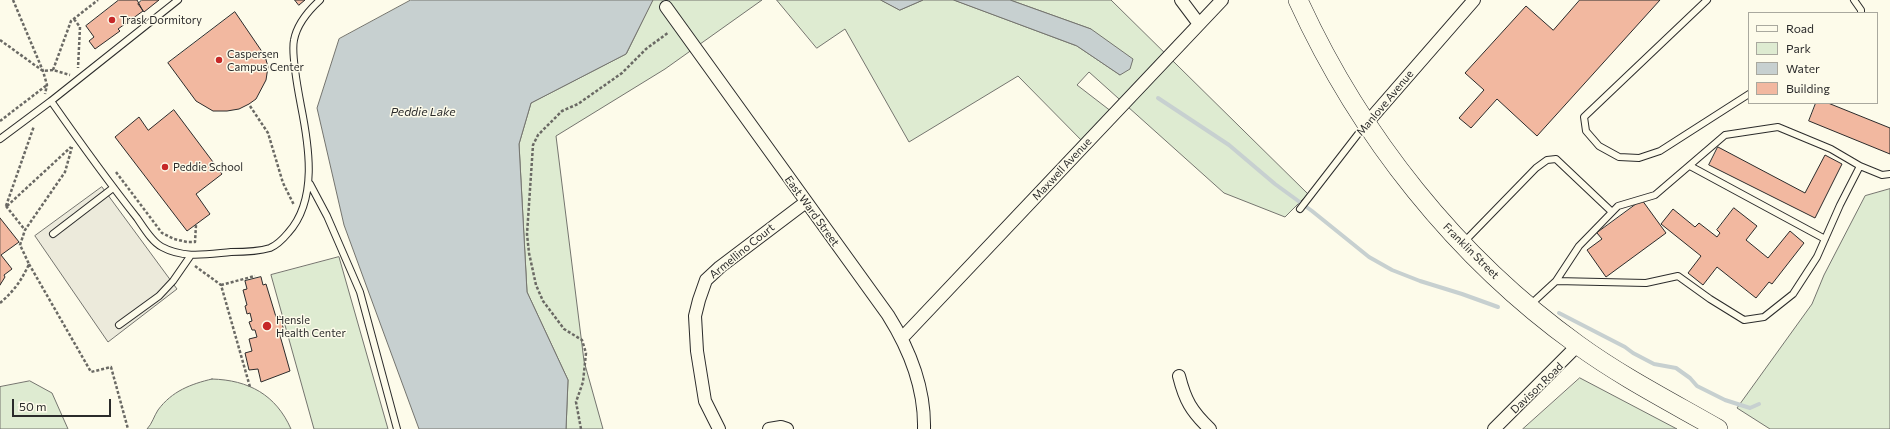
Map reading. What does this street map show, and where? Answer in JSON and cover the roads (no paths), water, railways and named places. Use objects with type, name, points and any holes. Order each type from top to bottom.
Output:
[{"type":"main road","name":"Franklin Street","points":[[1298,0],[1345,91],[1366,124],[1427,204],[1462,243],[1529,306],[1578,345],[1635,382],[1718,429]]},
{"type":"street","points":[[1181,0],[1199,24]]},
{"type":"street","name":"Maxwell Avenue","points":[[902,338],[1222,0]]},
{"type":"street","name":"Manlove Avenue","points":[[1366,124],[1474,0]]},
{"type":"street","name":"East Ward Street","points":[[666,7],[888,316],[902,338],[912,360],[919,385],[924,417],[924,429]]},
{"type":"street","name":"Armellino Court","points":[[719,429],[712,417],[706,401],[697,351],[695,316],[706,280],[720,267],[806,202]]},
{"type":"street","name":"Davison Road","points":[[1494,429],[1578,345]]},
{"type":"street","points":[[1179,376],[1184,397],[1198,418],[1210,429]]},
{"type":"street","points":[[769,429],[781,427],[787,429]]},
{"type":"lane","points":[[0,139],[51,101],[178,0]]},
{"type":"lane","points":[[51,101],[113,188],[157,244],[164,248],[190,255],[257,251],[270,248],[282,240],[301,215],[309,191],[304,120],[297,82],[294,41],[298,26],[307,12],[320,0]]},
{"type":"lane","points":[[1707,0],[1584,117],[1586,131],[1599,146],[1619,157],[1639,158],[1660,151],[1748,95]]},
{"type":"lane","points":[[1854,0],[1860,12]]},
{"type":"lane","name":"Manlove Avenue","points":[[1300,209],[1366,124]]},
{"type":"lane","points":[[1529,306],[1556,281],[1579,246],[1618,206],[1655,195],[1726,135],[1778,127],[1832,149],[1860,166],[1882,175],[1890,174]]},
{"type":"lane","points":[[1462,243],[1505,198],[1547,160],[1556,159],[1612,212]]},
{"type":"lane","points":[[1690,166],[1825,239]]},
{"type":"lane","points":[[1556,281],[1646,283],[1678,276],[1710,299],[1744,320],[1764,317],[1793,294],[1817,257],[1860,166]]},
{"type":"lane","points":[[309,183],[327,216],[360,292],[397,429]]},
{"type":"lane","points":[[53,234],[113,188]]},
{"type":"lane","points":[[119,325],[159,296],[173,281],[190,255]]},
{"type":"water","name":"Peddie Lake","points":[[411,0],[653,0],[626,54],[531,103],[519,144],[527,292],[568,380],[566,429],[419,429],[344,225],[317,108],[339,39]]},
{"type":"water","points":[[881,0],[923,0],[900,10]]},
{"type":"water","points":[[954,0],[1010,0],[1091,29],[1133,59],[1130,69],[1120,75],[1077,46]]},
{"type":"waterway","points":[[1158,98],[1229,145],[1275,184],[1312,211],[1369,257],[1392,270],[1420,281],[1498,307]]},
{"type":"waterway","points":[[1559,313],[1625,347],[1654,364],[1676,368],[1690,378],[1697,386],[1725,400],[1750,408],[1759,404]]},
{"type":"place","name":"Trask Dormitory","points":[[112,20]]},
{"type":"place","name":"Caspersen Campus Center","points":[[219,60]]},
{"type":"place","name":"Peddie School","points":[[165,167]]},
{"type":"place","name":"Hensle Health Center","points":[[267,326]]}]
